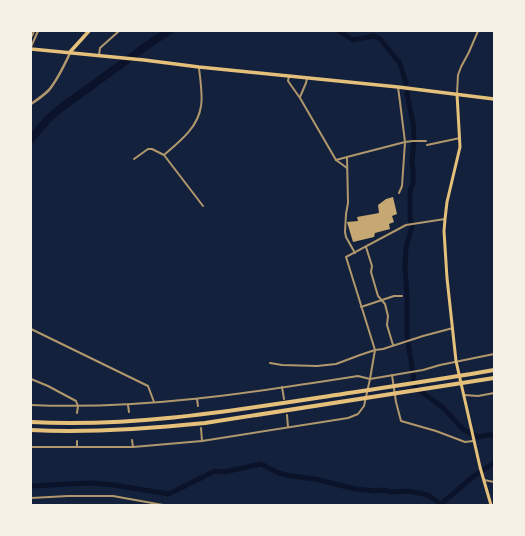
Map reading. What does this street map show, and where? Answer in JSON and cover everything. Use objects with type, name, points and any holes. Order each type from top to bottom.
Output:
[{"type":"highway","points":[[31,422],[84,423],[159,420],[244,410],[494,370]]},
{"type":"highway","points":[[31,430],[83,431],[168,427],[233,419],[494,378]]},
{"type":"main road","points":[[70,52],[89,31]]},
{"type":"main road","points":[[31,48],[398,87],[494,99]]},
{"type":"main road","points":[[457,94],[460,138],[445,219],[444,239],[447,278],[456,361],[481,474],[491,505]]},
{"type":"street","points":[[32,36],[34,31]]},
{"type":"street","points":[[31,48],[38,31]]},
{"type":"street","points":[[99,55],[100,48],[119,31]]},
{"type":"street","points":[[457,94],[458,75],[478,31]]},
{"type":"street","points":[[31,104],[48,91],[61,72],[70,52]]},
{"type":"street","points":[[164,156],[189,132],[197,118],[201,106],[199,67]]},
{"type":"street","points":[[289,76],[288,81],[300,98],[336,160],[347,168]]},
{"type":"street","points":[[300,98],[307,78]]},
{"type":"street","points":[[398,87],[405,142],[402,186],[399,193]]},
{"type":"street","points":[[427,146],[460,138]]},
{"type":"street","points":[[336,160],[405,142],[426,141]]},
{"type":"street","points":[[134,159],[148,149],[152,149],[164,156],[203,206]]},
{"type":"street","points":[[347,157],[348,203],[345,232],[346,237],[355,253]]},
{"type":"street","points":[[31,447],[133,447],[202,441],[348,418],[358,414],[364,406],[375,350],[346,257],[406,225],[445,219]]},
{"type":"street","points":[[366,247],[372,266],[371,272],[378,296],[385,304],[388,316],[387,325],[393,345]]},
{"type":"street","points":[[361,306],[394,296],[402,296]]},
{"type":"street","points":[[270,363],[282,365],[317,366],[336,364],[375,350],[383,349],[422,336],[453,328]]},
{"type":"street","points":[[31,329],[148,386],[154,402]]},
{"type":"street","points":[[31,405],[128,405],[282,388],[358,376],[370,379],[423,370],[456,361],[494,354]]},
{"type":"street","points":[[392,375],[396,402],[401,421],[436,431],[465,442],[474,441]]},
{"type":"street","points":[[31,379],[76,401],[78,413]]},
{"type":"street","points":[[282,388],[284,399]]},
{"type":"street","points":[[464,395],[478,396],[494,393]]},
{"type":"street","points":[[197,398],[198,406]]},
{"type":"street","points":[[128,405],[129,412]]},
{"type":"street","points":[[286,415],[288,427]]},
{"type":"street","points":[[201,428],[202,441]]},
{"type":"street","points":[[132,440],[133,447]]},
{"type":"street","points":[[77,441],[77,447]]},
{"type":"street","points":[[483,480],[494,482]]},
{"type":"street","points":[[31,498],[113,496],[163,505]]},
{"type":"building","points":[[393,197],[397,214],[392,216],[394,222],[389,224],[390,229],[375,233],[374,237],[353,242],[347,222],[358,221],[357,217],[379,213],[378,205],[386,199]]},
{"type":"waterway","points":[[31,139],[48,119],[62,107],[169,31]]},
{"type":"waterway","points":[[339,31],[353,40],[374,36],[380,39],[399,62],[406,83]]},
{"type":"waterway","points":[[407,93],[413,123],[414,138],[412,163],[413,183],[410,191],[410,217],[412,227],[406,247],[405,269],[407,335],[415,387],[442,407],[464,430],[478,437],[494,435]]},
{"type":"waterway","points":[[31,486],[90,483],[114,485],[169,494],[215,471],[224,472],[261,464],[279,473],[315,479],[355,489],[375,491],[383,490],[391,492],[409,491],[428,495],[441,504],[474,476],[494,463]]}]
